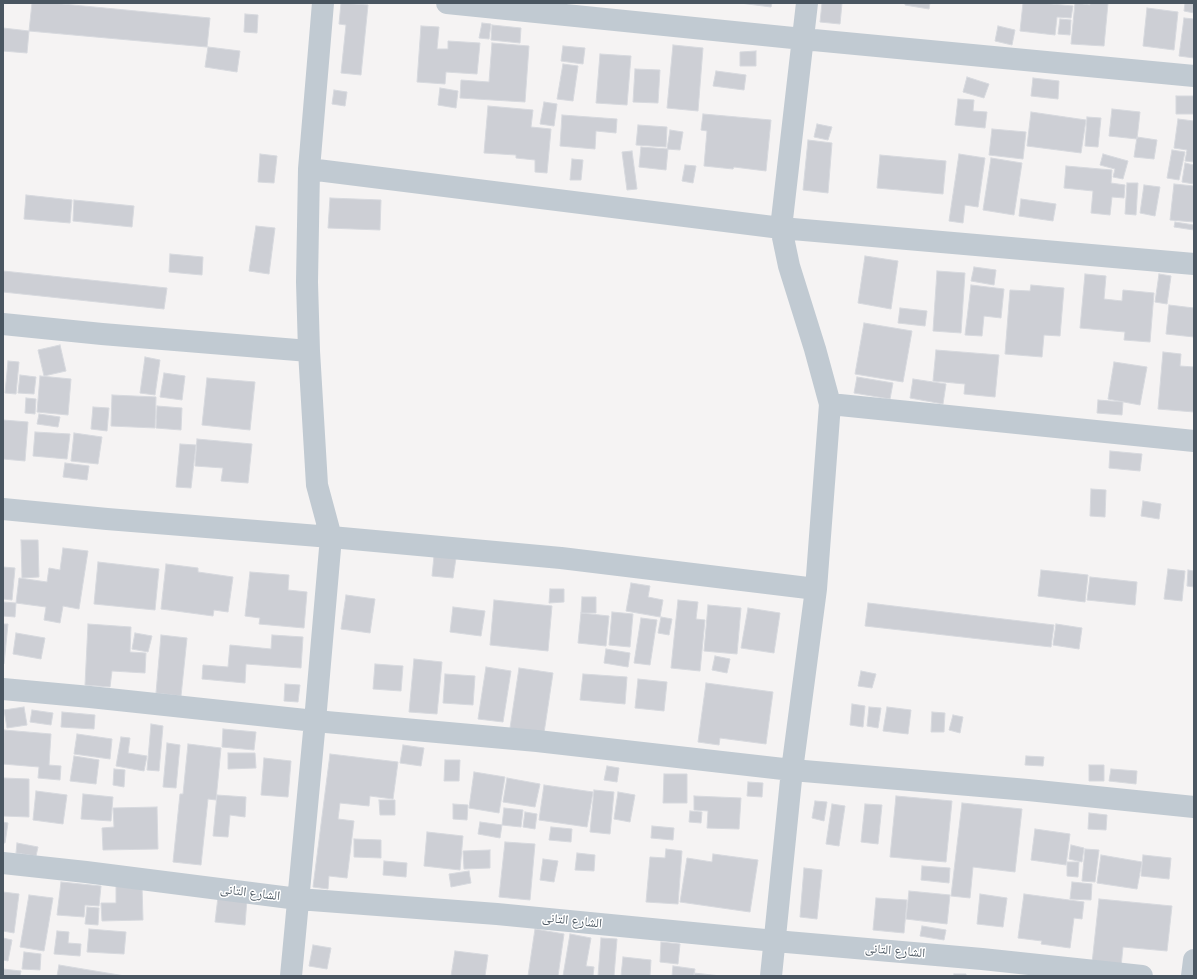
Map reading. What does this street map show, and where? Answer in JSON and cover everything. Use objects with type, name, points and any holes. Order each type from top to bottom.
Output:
[{"type":"street","points":[[291,976],[331,537],[317,485],[309,351],[307,282],[309,169],[323,3]]},
{"type":"street","points":[[447,3],[803,40],[1194,76]]},
{"type":"street","points":[[771,976],[792,770],[816,589],[830,404],[815,349],[789,266],[782,228],[807,3]]},
{"type":"street","points":[[309,169],[782,228],[1194,264]]},
{"type":"street","points":[[3,324],[102,334],[309,351]]},
{"type":"street","points":[[830,404],[1194,441]]},
{"type":"street","points":[[3,509],[561,558],[816,589]]},
{"type":"street","points":[[3,689],[315,722],[537,741],[792,770],[1036,791],[1194,807]]},
{"type":"street","name":"الشارع التانى","points":[[3,863],[298,899],[497,914],[775,941],[982,959],[1142,976]]},
{"type":"street","points":[[1192,976],[1194,960]]},
{"type":"building","points":[[32,3],[52,3],[210,18],[207,47],[29,31]]},
{"type":"building","points":[[341,3],[368,5],[361,75],[341,73],[346,25],[339,24]]},
{"type":"building","points":[[740,3],[772,3],[771,7]]},
{"type":"building","points":[[822,3],[842,3],[840,24],[820,22]]},
{"type":"building","points":[[905,3],[930,3],[929,9],[905,5]]},
{"type":"building","points":[[1023,3],[1073,6],[1071,18],[1057,17],[1055,35],[1020,31]]},
{"type":"building","points":[[1075,3],[1090,5],[1090,3],[1108,3],[1104,46],[1071,44]]},
{"type":"building","points":[[1185,3],[1194,3],[1194,13],[1184,11]]},
{"type":"building","points":[[1147,8],[1178,12],[1174,50],[1143,46]]},
{"type":"building","points":[[245,14],[258,15],[257,33],[244,32]]},
{"type":"building","points":[[1184,18],[1194,19],[1194,58],[1179,56]]},
{"type":"building","points":[[1060,19],[1071,20],[1070,35],[1058,34]]},
{"type":"building","points":[[482,23],[491,24],[489,39],[479,38]]},
{"type":"building","points":[[492,25],[521,28],[520,43],[491,40]]},
{"type":"building","points":[[421,26],[439,27],[437,49],[448,49],[448,41],[480,43],[477,74],[446,72],[445,84],[417,82]]},
{"type":"building","points":[[998,26],[1015,30],[1012,45],[995,41]]},
{"type":"building","points":[[3,28],[29,31],[27,53],[3,51]]},
{"type":"building","points":[[492,43],[529,46],[525,102],[460,98],[461,80],[489,82]]},
{"type":"building","points":[[673,45],[703,48],[698,111],[667,108]]},
{"type":"building","points":[[563,46],[585,48],[583,64],[561,61]]},
{"type":"building","points":[[208,47],[240,51],[237,72],[205,67]]},
{"type":"building","points":[[756,51],[756,66],[740,66],[740,52]]},
{"type":"building","points":[[600,54],[631,56],[627,105],[596,103]]},
{"type":"building","points":[[563,64],[578,66],[573,101],[557,99]]},
{"type":"building","points":[[635,69],[660,70],[658,103],[633,102]]},
{"type":"building","points":[[716,71],[746,75],[744,90],[713,86]]},
{"type":"building","points":[[967,77],[989,84],[984,98],[963,92]]},
{"type":"building","points":[[1033,78],[1059,81],[1058,99],[1031,96]]},
{"type":"building","points":[[440,88],[458,91],[456,108],[438,105]]},
{"type":"building","points":[[334,90],[347,92],[345,106],[332,104]]},
{"type":"building","points":[[1176,96],[1194,96],[1194,114],[1176,114]]},
{"type":"building","points":[[958,99],[974,100],[973,111],[987,112],[985,128],[955,125]]},
{"type":"building","points":[[544,102],[557,104],[554,126],[540,124]]},
{"type":"building","points":[[488,106],[533,110],[531,127],[551,129],[547,173],[535,172],[535,160],[516,158],[516,155],[484,153]]},
{"type":"building","points":[[1112,109],[1140,112],[1137,139],[1109,136]]},
{"type":"building","points":[[1031,112],[1086,120],[1081,153],[1027,146]]},
{"type":"building","points":[[703,114],[771,120],[766,171],[734,167],[733,169],[704,166],[707,131],[701,130]]},
{"type":"building","points":[[562,115],[617,119],[616,133],[596,131],[595,149],[560,146]]},
{"type":"building","points":[[1087,117],[1101,118],[1098,147],[1085,146]]},
{"type":"building","points":[[1178,119],[1194,121],[1194,162],[1185,161],[1187,150],[1174,148]]},
{"type":"building","points":[[817,124],[832,127],[828,140],[814,137]]},
{"type":"building","points":[[638,125],[667,127],[666,147],[636,145]]},
{"type":"building","points":[[992,129],[1026,132],[1023,159],[989,155]]},
{"type":"building","points":[[670,130],[683,132],[680,150],[667,149]]},
{"type":"building","points":[[1137,137],[1157,140],[1154,159],[1134,157]]},
{"type":"building","points":[[808,140],[832,143],[828,193],[803,190]]},
{"type":"building","points":[[641,147],[668,149],[666,170],[639,167]]},
{"type":"building","points":[[1172,150],[1185,152],[1179,180],[1167,178]]},
{"type":"building","points":[[632,151],[637,189],[627,190],[622,152]]},
{"type":"building","points":[[260,154],[277,156],[274,183],[258,182]]},
{"type":"building","points":[[959,154],[985,158],[978,207],[965,205],[963,223],[949,221]]},
{"type":"building","points":[[1103,154],[1128,161],[1123,179],[1113,177],[1115,169],[1100,165]]},
{"type":"building","points":[[880,155],[946,161],[943,194],[877,188]]},
{"type":"building","points":[[991,158],[1022,163],[1014,215],[983,210]]},
{"type":"building","points":[[572,159],[583,160],[581,180],[570,180]]},
{"type":"building","points":[[1185,163],[1194,165],[1194,184],[1182,182]]},
{"type":"building","points":[[685,165],[696,166],[693,183],[682,181]]},
{"type":"building","points":[[1066,166],[1112,170],[1111,183],[1125,185],[1124,198],[1112,197],[1110,215],[1091,213],[1093,191],[1064,188]]},
{"type":"building","points":[[1127,183],[1138,183],[1136,215],[1125,214]]},
{"type":"building","points":[[1174,184],[1194,186],[1194,222],[1170,220]]},
{"type":"building","points":[[1144,185],[1160,187],[1155,216],[1140,213]]},
{"type":"building","points":[[26,195],[72,200],[70,223],[24,219]]},
{"type":"building","points":[[330,198],[381,200],[380,230],[328,228]]},
{"type":"building","points":[[1021,199],[1056,204],[1053,221],[1019,216]]},
{"type":"building","points":[[74,200],[134,206],[132,227],[73,221]]},
{"type":"building","points":[[1175,222],[1194,225],[1194,230],[1174,227]]},
{"type":"building","points":[[256,226],[275,228],[269,274],[249,271]]},
{"type":"building","points":[[170,254],[203,257],[202,275],[169,272]]},
{"type":"building","points":[[865,256],[898,261],[891,309],[858,303]]},
{"type":"building","points":[[974,267],[996,270],[994,285],[971,281]]},
{"type":"building","points":[[3,271],[167,288],[164,309],[3,292]]},
{"type":"building","points":[[937,271],[965,273],[961,333],[933,331]]},
{"type":"building","points":[[1085,274],[1106,276],[1104,299],[1122,301],[1123,290],[1154,293],[1150,342],[1124,340],[1125,332],[1080,328]]},
{"type":"building","points":[[1159,274],[1171,276],[1167,304],[1155,302]]},
{"type":"building","points":[[971,285],[1004,289],[1001,318],[984,316],[982,336],[965,335]]},
{"type":"building","points":[[1031,285],[1064,288],[1060,336],[1044,335],[1042,357],[1005,354],[1010,290],[1030,291]]},
{"type":"building","points":[[1169,305],[1194,308],[1194,337],[1166,334]]},
{"type":"building","points":[[900,308],[927,311],[925,326],[898,323]]},
{"type":"building","points":[[864,323],[912,331],[903,382],[855,374]]},
{"type":"building","points":[[60,345],[66,371],[44,376],[38,350]]},
{"type":"building","points":[[936,350],[999,355],[995,397],[964,394],[965,384],[933,381]]},
{"type":"building","points":[[1163,352],[1181,354],[1180,366],[1194,367],[1194,412],[1158,409]]},
{"type":"building","points":[[145,357],[160,360],[155,395],[140,393]]},
{"type":"building","points":[[8,361],[19,362],[16,394],[5,393]]},
{"type":"building","points":[[1114,362],[1147,367],[1140,405],[1108,399]]},
{"type":"building","points":[[164,373],[185,376],[182,400],[160,397]]},
{"type":"building","points":[[20,375],[36,377],[34,394],[18,393]]},
{"type":"building","points":[[40,376],[71,379],[68,415],[37,412]]},
{"type":"building","points":[[857,377],[893,383],[890,399],[854,393]]},
{"type":"building","points":[[207,378],[255,382],[250,430],[202,425]]},
{"type":"building","points":[[913,379],[946,384],[943,404],[910,398]]},
{"type":"building","points":[[112,395],[156,397],[155,428],[111,426]]},
{"type":"building","points":[[26,398],[36,399],[35,414],[25,413]]},
{"type":"building","points":[[1098,400],[1123,402],[1122,415],[1097,413]]},
{"type":"building","points":[[157,406],[182,408],[181,430],[156,428]]},
{"type":"building","points":[[93,407],[109,408],[107,431],[91,429]]},
{"type":"building","points":[[39,414],[60,417],[58,427],[37,424]]},
{"type":"building","points":[[3,420],[28,422],[25,461],[3,459]]},
{"type":"building","points":[[35,432],[70,434],[67,459],[33,456]]},
{"type":"building","points":[[74,433],[102,437],[98,464],[71,461]]},
{"type":"building","points":[[197,439],[252,444],[248,483],[221,481],[223,468],[195,466]]},
{"type":"building","points":[[180,444],[196,445],[191,488],[176,487]]},
{"type":"building","points":[[1110,451],[1142,454],[1140,471],[1109,468]]},
{"type":"building","points":[[65,463],[89,466],[87,480],[63,477]]},
{"type":"building","points":[[1091,489],[1106,490],[1105,517],[1090,516]]},
{"type":"building","points":[[1143,501],[1161,504],[1159,519],[1141,516]]},
{"type":"building","points":[[21,540],[38,540],[39,577],[22,578]]},
{"type":"building","points":[[63,548],[88,551],[79,609],[63,606],[60,623],[44,620],[46,607],[16,603],[19,578],[47,582],[49,568],[60,570]]},
{"type":"building","points":[[434,556],[456,558],[453,578],[432,576]]},
{"type":"building","points":[[98,562],[159,569],[155,610],[94,604]]},
{"type":"building","points":[[166,564],[198,568],[198,572],[233,577],[228,612],[214,610],[213,616],[161,609]]},
{"type":"building","points":[[3,567],[15,568],[12,600],[3,599]]},
{"type":"building","points":[[1168,569],[1185,571],[1182,601],[1164,599]]},
{"type":"building","points":[[1041,570],[1088,575],[1085,602],[1038,596]]},
{"type":"building","points":[[1188,570],[1194,571],[1194,587],[1187,586]]},
{"type":"building","points":[[250,572],[289,575],[288,590],[307,592],[304,628],[259,624],[260,618],[245,616]]},
{"type":"building","points":[[1090,577],[1137,582],[1135,605],[1087,600]]},
{"type":"building","points":[[631,583],[650,586],[648,597],[663,600],[660,617],[626,611]]},
{"type":"building","points":[[550,589],[564,589],[564,602],[549,603]]},
{"type":"building","points":[[346,595],[375,599],[370,633],[341,629]]},
{"type":"building","points":[[582,597],[596,597],[596,613],[581,613]]},
{"type":"building","points":[[494,600],[552,606],[548,651],[490,645]]},
{"type":"building","points":[[678,600],[698,602],[696,619],[705,620],[700,671],[671,668]]},
{"type":"building","points":[[3,602],[16,603],[15,617],[3,616]]},
{"type":"building","points":[[868,603],[1054,625],[1051,647],[865,626]]},
{"type":"building","points":[[708,605],[741,608],[737,654],[704,651]]},
{"type":"building","points":[[453,607],[485,611],[481,636],[450,632]]},
{"type":"building","points":[[748,608],[780,613],[774,653],[741,648]]},
{"type":"building","points":[[612,612],[633,614],[630,647],[609,645]]},
{"type":"building","points":[[581,613],[609,616],[606,646],[578,643]]},
{"type":"building","points":[[661,617],[672,619],[669,635],[658,633]]},
{"type":"building","points":[[641,618],[657,620],[650,665],[634,663]]},
{"type":"building","points":[[3,624],[8,624],[4,664],[3,664]]},
{"type":"building","points":[[88,624],[131,627],[130,652],[146,653],[145,673],[112,671],[110,687],[85,685]]},
{"type":"building","points":[[1056,624],[1082,628],[1079,649],[1053,645]]},
{"type":"building","points":[[16,633],[45,638],[41,659],[13,654]]},
{"type":"building","points":[[135,633],[152,636],[148,652],[132,649]]},
{"type":"building","points":[[161,635],[187,638],[181,696],[156,693]]},
{"type":"building","points":[[272,635],[303,637],[301,668],[246,664],[245,683],[202,679],[203,665],[228,667],[230,645],[271,649]]},
{"type":"building","points":[[606,649],[630,653],[628,667],[604,663]]},
{"type":"building","points":[[715,656],[730,659],[727,673],[712,670]]},
{"type":"building","points":[[414,659],[442,662],[437,714],[409,712]]},
{"type":"building","points":[[375,664],[403,666],[401,691],[373,689]]},
{"type":"building","points":[[486,667],[511,671],[503,722],[478,719]]},
{"type":"building","points":[[519,668],[553,673],[544,733],[510,728]]},
{"type":"building","points":[[861,671],[876,674],[872,688],[858,686]]},
{"type":"building","points":[[445,674],[475,676],[473,705],[443,703]]},
{"type":"building","points":[[583,674],[627,677],[625,704],[580,700]]},
{"type":"building","points":[[638,679],[667,682],[664,711],[635,708]]},
{"type":"building","points":[[706,683],[773,692],[766,744],[720,738],[719,745],[698,742]]},
{"type":"building","points":[[285,684],[300,685],[298,702],[284,701]]},
{"type":"building","points":[[852,704],[865,706],[863,727],[850,725]]},
{"type":"building","points":[[24,707],[27,725],[7,728],[4,710]]},
{"type":"building","points":[[869,707],[881,708],[878,728],[867,726]]},
{"type":"building","points":[[887,707],[911,710],[908,734],[883,731]]},
{"type":"building","points":[[32,710],[53,713],[51,725],[30,722]]},
{"type":"building","points":[[62,712],[95,715],[94,729],[61,727]]},
{"type":"building","points":[[932,712],[945,713],[944,732],[931,732]]},
{"type":"building","points":[[953,715],[963,717],[960,733],[949,730]]},
{"type":"building","points":[[151,724],[163,726],[159,771],[147,770]]},
{"type":"building","points":[[223,729],[256,732],[254,750],[222,747]]},
{"type":"building","points":[[4,730],[51,734],[49,765],[61,766],[60,780],[38,778],[39,767],[3,764]]},
{"type":"building","points":[[77,734],[112,739],[110,759],[74,754]]},
{"type":"building","points":[[121,737],[130,738],[128,753],[147,756],[144,771],[116,766]]},
{"type":"building","points":[[167,743],[180,745],[176,788],[163,787]]},
{"type":"building","points":[[188,744],[221,748],[216,800],[208,799],[201,865],[173,862],[180,794],[183,794]]},
{"type":"building","points":[[403,745],[424,748],[421,766],[400,763]]},
{"type":"building","points":[[228,753],[255,753],[256,768],[228,769]]},
{"type":"building","points":[[330,754],[398,762],[393,799],[370,796],[369,806],[340,803],[338,819],[354,821],[347,878],[329,876],[328,889],[313,887]]},
{"type":"building","points":[[74,756],[99,760],[96,784],[70,781]]},
{"type":"building","points":[[1026,756],[1044,757],[1043,766],[1025,765]]},
{"type":"building","points":[[264,758],[291,761],[288,797],[261,795]]},
{"type":"building","points":[[445,760],[460,760],[459,781],[444,781]]},
{"type":"building","points":[[1089,765],[1104,765],[1104,781],[1089,781]]},
{"type":"building","points":[[607,766],[619,768],[617,782],[604,780]]},
{"type":"building","points":[[114,769],[125,770],[124,787],[113,785]]},
{"type":"building","points":[[1111,769],[1137,771],[1136,784],[1109,781]]},
{"type":"building","points":[[474,772],[505,777],[499,813],[469,808]]},
{"type":"building","points":[[664,774],[687,774],[687,803],[663,803]]},
{"type":"building","points":[[3,778],[29,779],[29,817],[3,816]]},
{"type":"building","points":[[507,778],[540,784],[535,807],[503,802]]},
{"type":"building","points":[[748,782],[763,783],[762,797],[747,796]]},
{"type":"building","points":[[544,785],[593,792],[587,827],[539,820]]},
{"type":"building","points":[[594,790],[614,792],[610,834],[590,832]]},
{"type":"building","points":[[36,791],[67,795],[63,824],[33,820]]},
{"type":"building","points":[[618,792],[635,795],[630,822],[614,819]]},
{"type":"building","points":[[83,794],[113,797],[111,821],[81,819]]},
{"type":"building","points":[[217,795],[246,797],[245,817],[230,815],[228,837],[213,836]]},
{"type":"building","points":[[694,796],[741,798],[739,829],[707,828],[708,811],[694,810]]},
{"type":"building","points":[[896,796],[952,801],[946,862],[890,857]]},
{"type":"building","points":[[379,800],[395,800],[395,815],[380,815]]},
{"type":"building","points":[[815,801],[827,802],[824,821],[812,818]]},
{"type":"building","points":[[962,803],[1022,809],[1015,872],[973,867],[970,898],[951,896]]},
{"type":"building","points":[[453,804],[468,805],[467,820],[453,819]]},
{"type":"building","points":[[832,804],[845,806],[839,846],[826,844]]},
{"type":"building","points":[[865,804],[882,805],[878,844],[861,842]]},
{"type":"building","points":[[157,807],[158,849],[103,850],[102,828],[114,827],[113,808]]},
{"type":"building","points":[[504,808],[523,810],[521,827],[502,825]]},
{"type":"building","points":[[690,811],[702,812],[701,823],[689,822]]},
{"type":"building","points":[[525,812],[537,814],[535,829],[523,827]]},
{"type":"building","points":[[1089,813],[1107,815],[1106,830],[1088,829]]},
{"type":"building","points":[[3,822],[8,823],[5,843],[3,843]]},
{"type":"building","points":[[480,822],[502,825],[500,838],[478,834]]},
{"type":"building","points":[[652,826],[674,828],[673,840],[651,838]]},
{"type":"building","points":[[551,827],[572,829],[571,842],[549,840]]},
{"type":"building","points":[[1035,829],[1070,834],[1066,865],[1031,860]]},
{"type":"building","points":[[427,832],[463,836],[460,870],[424,866]]},
{"type":"building","points":[[354,839],[381,840],[381,858],[354,857]]},
{"type":"building","points":[[505,842],[535,844],[530,900],[499,897]]},
{"type":"building","points":[[17,843],[38,847],[36,856],[16,853]]},
{"type":"building","points":[[1071,845],[1084,848],[1082,862],[1069,859]]},
{"type":"building","points":[[666,849],[682,851],[678,904],[646,902],[650,857],[665,858]]},
{"type":"building","points":[[1085,849],[1099,850],[1095,882],[1082,881]]},
{"type":"building","points":[[490,850],[490,868],[464,869],[463,851]]},
{"type":"building","points":[[577,853],[595,855],[594,871],[575,870]]},
{"type":"building","points":[[713,854],[758,860],[750,912],[680,902],[687,858],[712,862]]},
{"type":"building","points":[[1101,855],[1142,862],[1137,889],[1097,883]]},
{"type":"building","points":[[1143,855],[1171,858],[1169,879],[1141,876]]},
{"type":"building","points":[[543,859],[558,861],[554,882],[540,880]]},
{"type":"building","points":[[384,861],[407,863],[406,877],[383,875]]},
{"type":"building","points":[[1067,862],[1079,862],[1078,877],[1067,876]]},
{"type":"building","points":[[922,866],[950,868],[949,883],[921,880]]},
{"type":"building","points":[[804,868],[822,870],[817,919],[800,917]]},
{"type":"building","points":[[469,871],[471,883],[451,887],[449,874]]},
{"type":"building","points":[[61,882],[101,886],[99,906],[85,905],[84,917],[57,915]]},
{"type":"building","points":[[1072,882],[1092,884],[1091,900],[1070,899]]},
{"type":"building","points":[[142,885],[143,920],[102,921],[101,903],[116,903],[116,886]]},
{"type":"building","points":[[909,891],[950,895],[947,924],[906,919]]},
{"type":"building","points":[[3,892],[19,894],[14,933],[3,931]]},
{"type":"building","points":[[980,894],[1007,898],[1003,927],[977,924]]},
{"type":"building","points":[[1024,894],[1084,902],[1082,919],[1074,918],[1070,948],[1041,944],[1042,941],[1018,938]]},
{"type":"building","points":[[29,895],[53,898],[44,951],[20,947]]},
{"type":"building","points":[[218,897],[247,899],[245,925],[215,922]]},
{"type":"building","points":[[876,898],[907,900],[904,933],[873,930]]},
{"type":"building","points":[[1099,899],[1172,906],[1167,951],[1123,947],[1121,967],[1092,963]]},
{"type":"building","points":[[87,907],[99,908],[98,925],[85,924]]},
{"type":"building","points":[[922,926],[946,930],[944,940],[920,936]]},
{"type":"building","points":[[89,929],[126,932],[124,954],[87,952]]},
{"type":"building","points":[[535,929],[564,934],[558,976],[528,976]]},
{"type":"building","points":[[57,931],[69,932],[68,943],[81,944],[80,956],[54,954]]},
{"type":"building","points":[[570,934],[591,938],[586,966],[594,967],[593,976],[563,976]]},
{"type":"building","points":[[3,938],[12,940],[8,961],[3,960]]},
{"type":"building","points":[[601,938],[617,939],[614,976],[598,976]]},
{"type":"building","points":[[661,942],[680,944],[678,964],[660,962]]},
{"type":"building","points":[[313,945],[331,948],[327,969],[309,966]]},
{"type":"building","points":[[455,951],[488,955],[485,976],[451,976]]},
{"type":"building","points":[[24,952],[41,954],[40,970],[22,969]]},
{"type":"building","points":[[623,957],[651,960],[650,976],[621,976]]},
{"type":"building","points":[[59,965],[125,976],[57,976]]},
{"type":"building","points":[[673,966],[695,969],[694,976],[672,976]]},
{"type":"building","points":[[3,969],[21,971],[20,976],[3,976]]},
{"type":"building","points":[[694,973],[721,976],[694,976]]},
{"type":"building","points":[[954,974],[966,974],[966,976],[954,976]]}]
